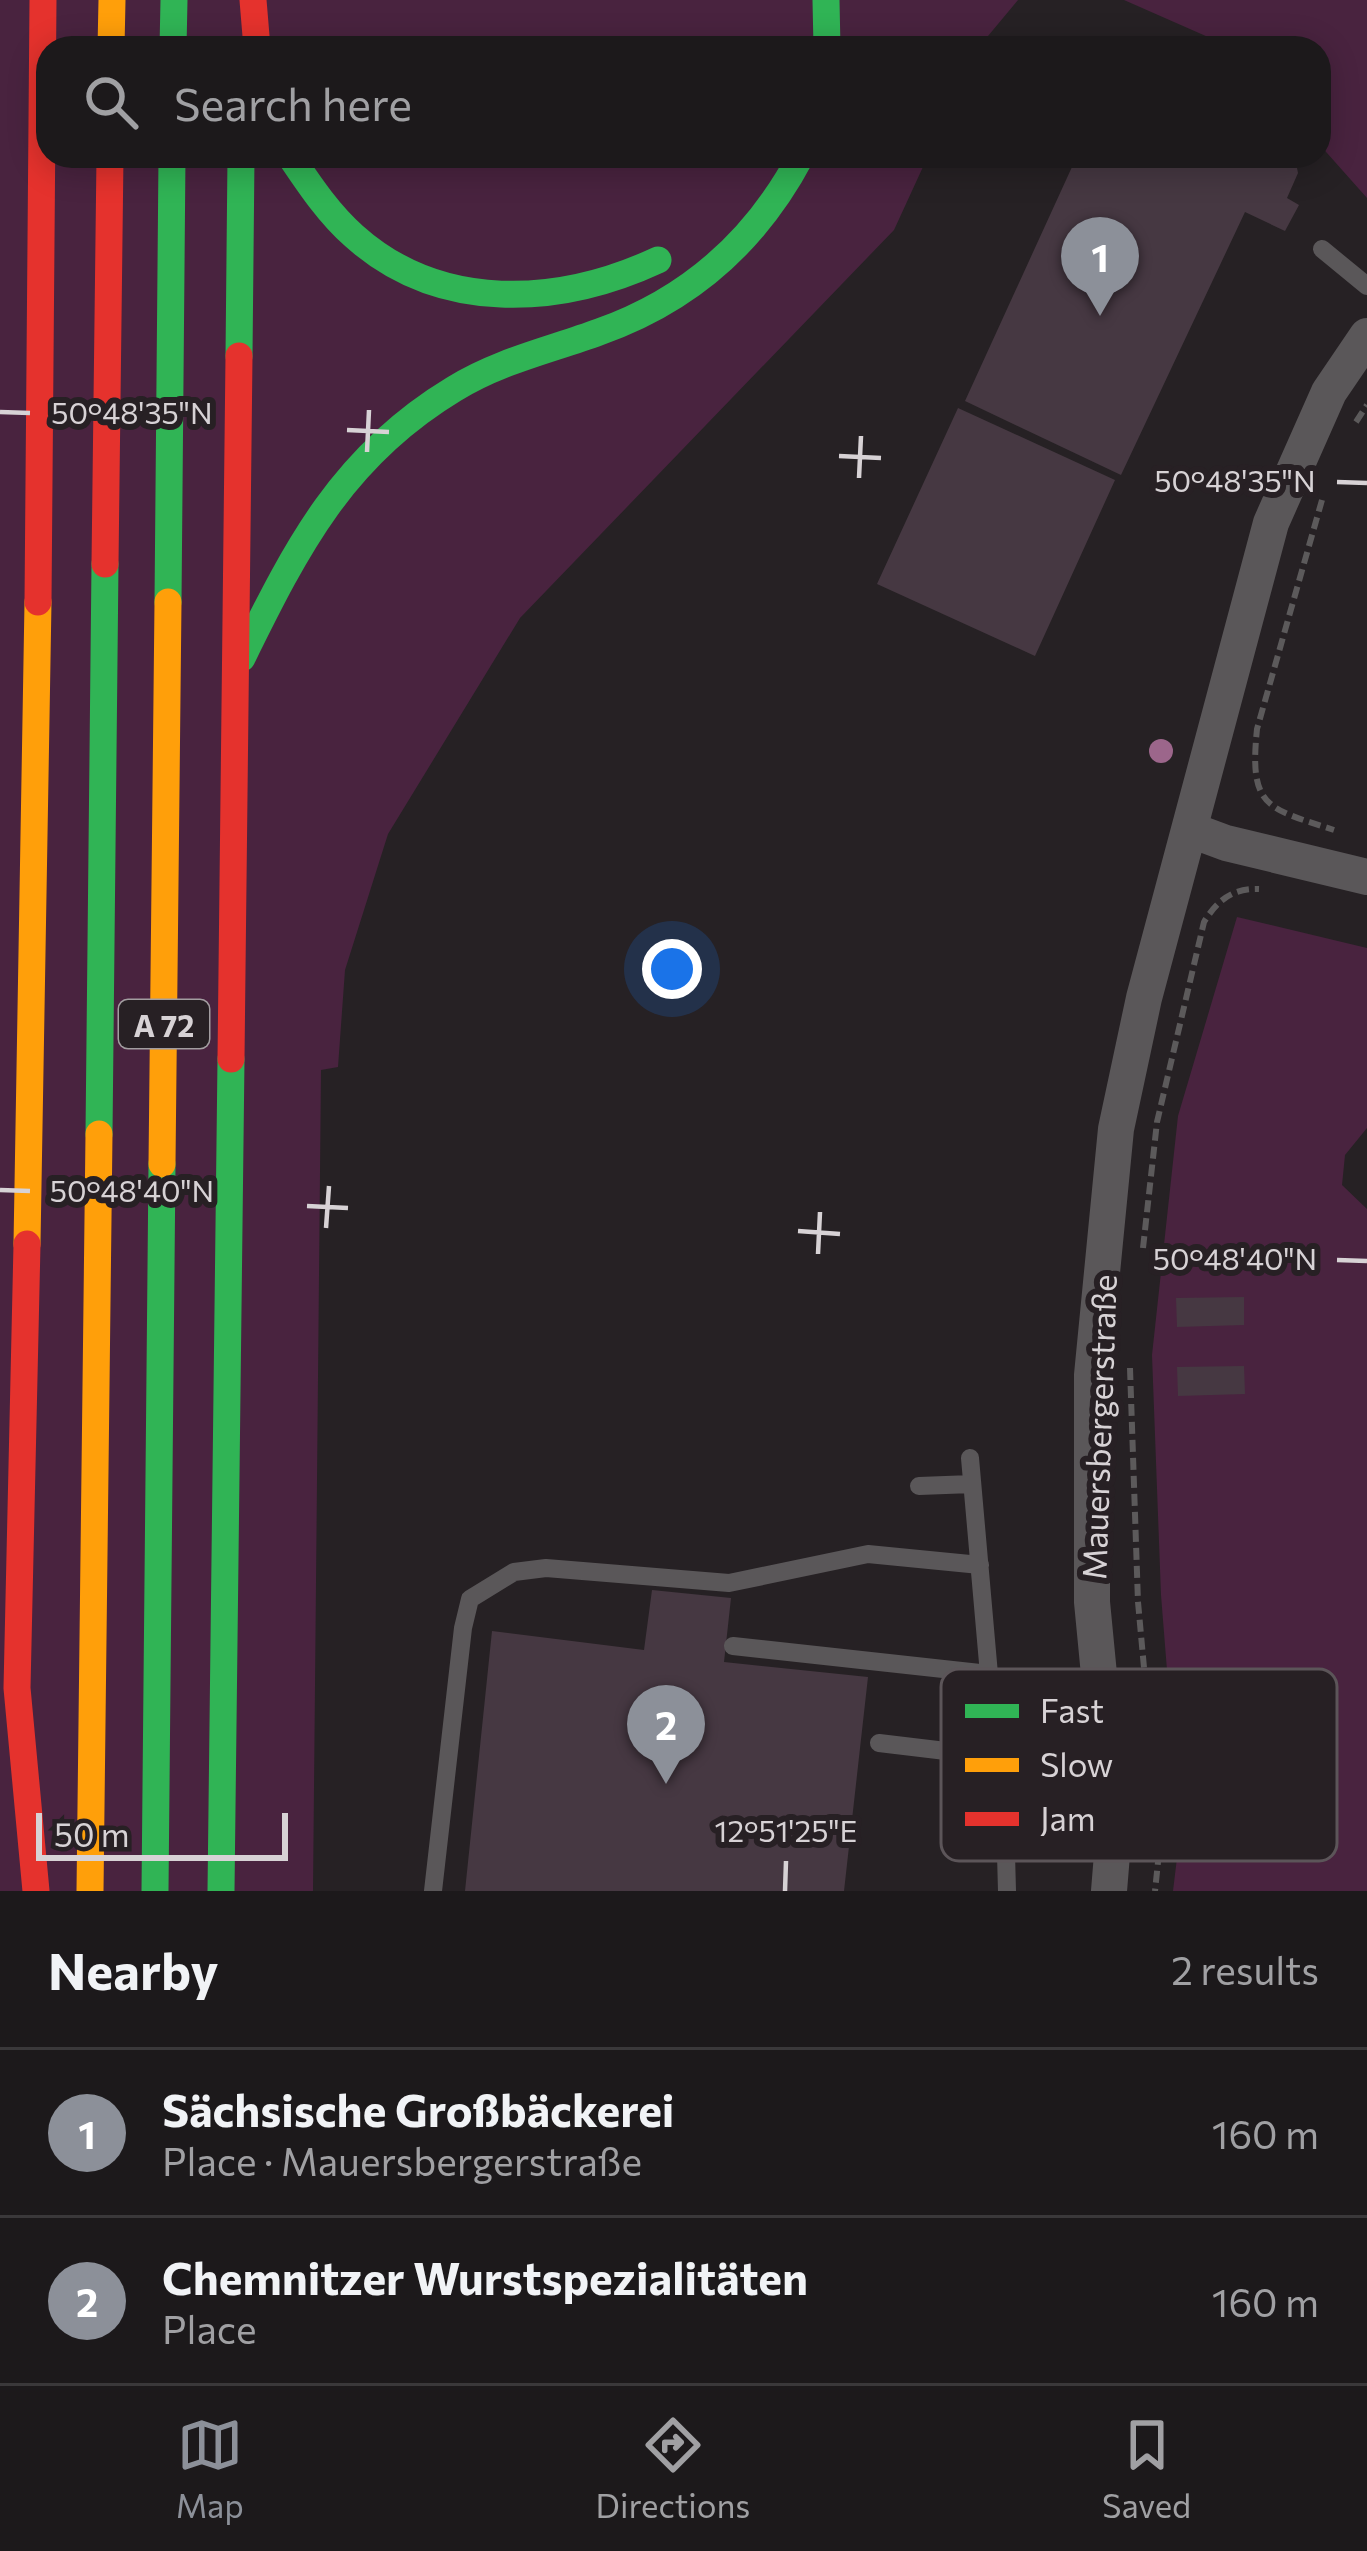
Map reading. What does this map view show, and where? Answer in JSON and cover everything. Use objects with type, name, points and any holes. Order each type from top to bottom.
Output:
[{"type":"highway","points":[[43,0],[43,36]]},
{"type":"highway","points":[[111,36],[112,0]]},
{"type":"highway","points":[[173,36],[174,0]]},
{"type":"highway","points":[[242,36],[243,0]]},
{"type":"highway","points":[[253,0],[256,36]]},
{"type":"highway","points":[[826,0],[827,36]]},
{"type":"highway","points":[[17,202],[36,167]]},
{"type":"highway","points":[[35,1891],[17,1688],[36,805],[42,168]]},
{"type":"highway","name":"A 72","points":[[90,1891],[110,168]]},
{"type":"highway","name":"A 72","points":[[155,1891],[172,168]]},
{"type":"highway","points":[[221,1891],[241,168]]},
{"type":"highway","points":[[298,168],[359,240],[407,272],[462,292],[519,298],[568,293],[621,280],[682,244]]},
{"type":"highway","points":[[236,671],[310,527],[356,471],[403,426],[455,388],[514,359],[605,331],[670,302],[724,264],[768,214],[795,168]]},
{"type":"highway","points":[[7,717],[36,805]]},
{"type":"street","name":"Mauersbergerstraße","points":[[1097,1669],[1092,1602],[1093,1375],[1116,1129],[1144,998],[1271,523],[1329,392],[1367,336]]},
{"type":"street","points":[[1191,830],[1367,877]]},
{"type":"street","name":"Mauersbergerstraße","points":[[1109,1891],[1112,1861]]},
{"type":"lane","points":[[1322,249],[1367,286]]},
{"type":"lane","points":[[970,1458],[989,1669]]},
{"type":"lane","points":[[920,1486],[973,1484]]},
{"type":"lane","points":[[433,1891],[464,1628],[470,1599],[485,1588],[514,1572],[546,1568],[730,1583],[868,1554],[980,1565]]},
{"type":"lane","points":[[733,1646],[943,1669]]},
{"type":"lane","points":[[879,1743],[941,1750]]},
{"type":"lane","points":[[1006,1861],[1007,1891]]},
{"type":"path","points":[[1352,429],[1367,405]]},
{"type":"path","points":[[1326,487],[1257,729],[1253,764],[1256,786],[1284,814],[1346,834]]},
{"type":"path","points":[[1141,1264],[1157,1122],[1204,922],[1230,894],[1251,888],[1273,890]]},
{"type":"path","points":[[1130,1358],[1144,1669]]},
{"type":"path","points":[[1155,1891],[1158,1861]]},
{"type":"shaded area","points":[[0,0],[1018,0],[988,36],[36,36],[36,168],[922,168],[894,230],[520,618],[388,834],[345,970],[338,1067],[321,1070],[313,1891],[0,1891]]},
{"type":"shaded area","points":[[1124,0],[1367,0],[1367,198],[1331,158],[1331,36],[1206,36]]},
{"type":"shaded area","points":[[1237,917],[1367,948],[1367,1128],[1345,1155],[1342,1185],[1367,1209],[1367,1891],[1173,1891],[1177,1861],[1337,1861],[1337,1669],[1167,1669],[1152,1355],[1178,1116]]},
{"type":"building","points":[[1072,168],[1297,168],[1287,198],[1299,205],[1285,231],[1245,212],[1121,475],[965,401]]},
{"type":"building","points":[[958,408],[1115,480],[1035,656],[877,584]]},
{"type":"building","points":[[1244,1297],[1244,1325],[1177,1327],[1176,1298]]},
{"type":"building","points":[[1244,1366],[1245,1394],[1178,1396],[1177,1367]]},
{"type":"building","points":[[652,1590],[731,1598],[724,1662],[868,1677],[844,1891],[465,1891],[492,1631],[644,1650]]},
{"type":"traffic: fast","points":[[173,36],[174,0]]},
{"type":"traffic: fast","points":[[826,0],[827,36]]},
{"type":"traffic: fast","points":[[168,602],[172,168]]},
{"type":"traffic: fast","points":[[239,356],[241,168]]},
{"type":"traffic: fast","points":[[299,168],[354,236],[388,261],[424,279],[462,290],[541,293],[581,286],[658,260]]},
{"type":"traffic: fast","points":[[242,658],[304,541],[353,474],[382,444],[415,415],[471,379],[632,319],[691,285],[741,241],[794,168]]},
{"type":"traffic: fast","points":[[99,1134],[105,564]]},
{"type":"traffic: fast","points":[[221,1891],[231,1059]]},
{"type":"traffic: fast","points":[[155,1891],[162,1164]]},
{"type":"traffic: slow","points":[[111,36],[112,0]]},
{"type":"traffic: slow","points":[[27,1244],[38,602]]},
{"type":"traffic: slow","points":[[162,1164],[168,602]]},
{"type":"traffic: slow","points":[[90,1891],[99,1134]]},
{"type":"traffic: jam","points":[[43,0],[43,36]]},
{"type":"traffic: jam","points":[[253,0],[256,36]]},
{"type":"traffic: jam","points":[[38,602],[42,168]]},
{"type":"traffic: jam","points":[[105,564],[110,168]]},
{"type":"traffic: jam","points":[[231,1059],[239,356]]},
{"type":"traffic: jam","points":[[27,1244],[17,1688],[36,1891]]},
{"type":"place","name":"Sächsische Großbäckerei","points":[[1100,316]]},
{"type":"place","name":"Chemnitzer Wurstspezialitäten","points":[[666,1784]]}]
